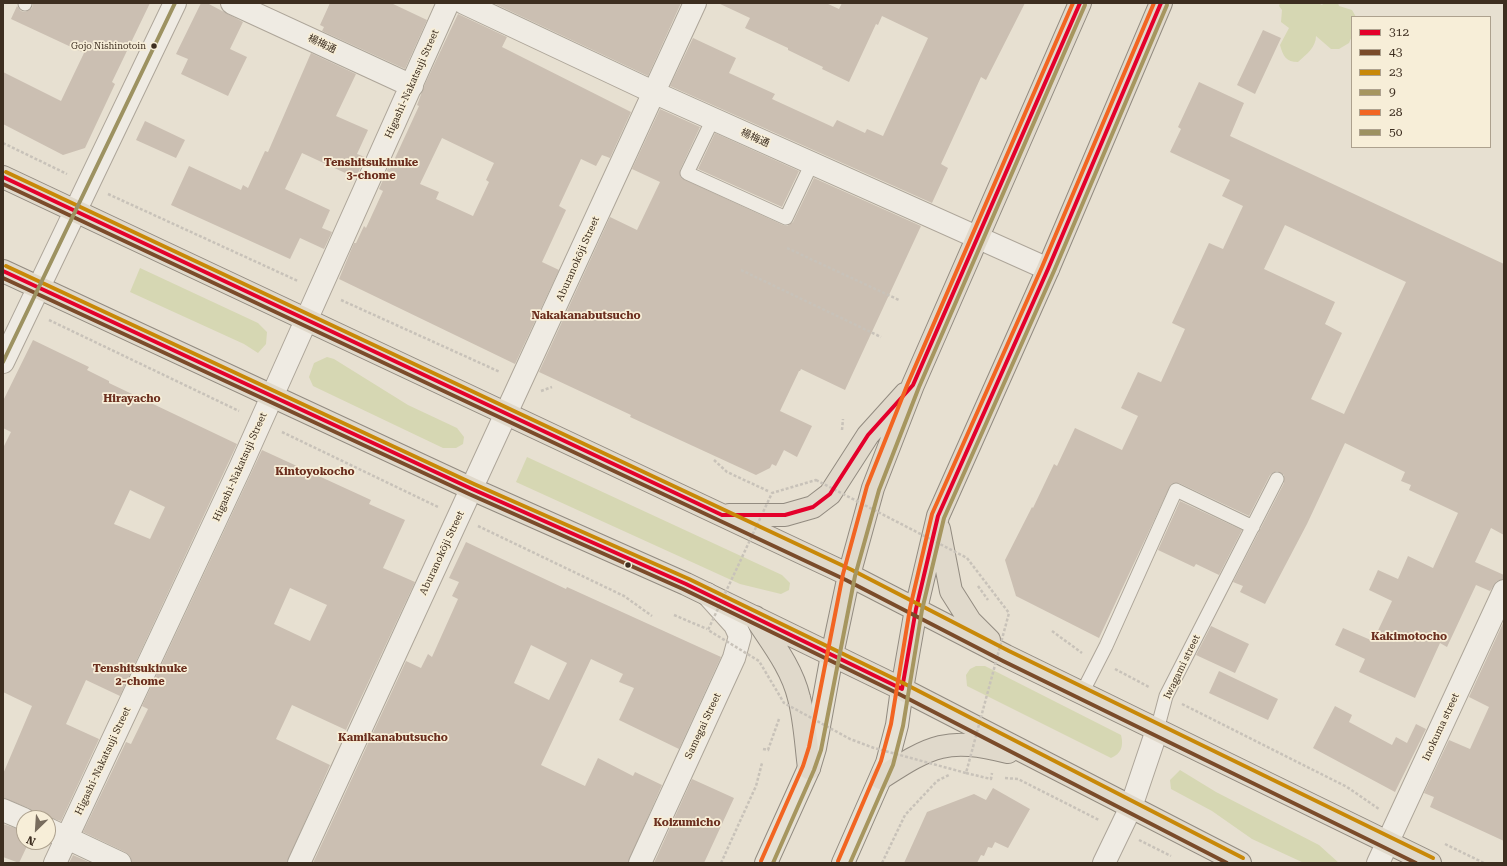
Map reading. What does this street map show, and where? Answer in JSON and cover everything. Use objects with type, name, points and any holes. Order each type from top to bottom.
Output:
[{"type":"highway","points":[[832,655],[849,575],[874,488],[913,385],[1080,3]]},
{"type":"highway","points":[[902,689],[916,609],[938,516],[1048,269],[1161,3]]},
{"type":"highway","points":[[3,177],[849,575],[1082,694],[1388,841],[1430,863]]},
{"type":"highway","points":[[3,271],[472,489],[707,594],[902,689],[1131,807],[1213,857],[1240,863]]},
{"type":"highway","points":[[722,515],[785,515],[813,507],[830,494],[868,435],[913,385]]},
{"type":"highway","points":[[938,516],[942,547],[951,592],[970,621],[1006,656]]},
{"type":"highway","points":[[755,617],[782,658],[793,680],[799,698],[809,768]]},
{"type":"highway","points":[[881,778],[912,758],[937,747],[955,743],[986,746],[1038,759]]},
{"type":"main road","points":[[766,863],[809,768],[815,748],[832,655]]},
{"type":"main road","points":[[843,863],[887,763],[897,725],[902,689]]},
{"type":"street","points":[[3,362],[175,3]]},
{"type":"street","name":"楊梅通","points":[[232,3],[412,86]]},
{"type":"street","name":"Higashi-Nakatsuji Street","points":[[55,863],[57,834],[240,468],[448,3]]},
{"type":"street","name":"楊梅通","points":[[464,3],[653,92],[978,236],[1048,269]]},
{"type":"street","name":"Aburanokōji Street","points":[[299,863],[522,382],[653,92],[695,3]]},
{"type":"street","name":"Inokuma street","points":[[1378,863],[1504,591]]},
{"type":"street","name":"Samegai Street","points":[[640,863],[734,658],[740,636],[735,625],[707,594]]},
{"type":"street","name":"Iwagami street","points":[[1104,863],[1131,807],[1157,730]]},
{"type":"street","points":[[3,810],[16,816]]},
{"type":"street","points":[[57,834],[120,863]]},
{"type":"lane","points":[[713,119],[687,173],[786,218],[812,163]]},
{"type":"lane","name":"Iwagami street","points":[[1157,730],[1166,696],[1277,479]]},
{"type":"lane","points":[[1082,694],[1176,490],[1253,527]]},
{"type":"path","points":[[3,143],[319,290],[542,391],[552,387]]},
{"type":"path","points":[[787,248],[899,300]]},
{"type":"path","points":[[741,270],[881,337]]},
{"type":"path","points":[[28,310],[624,596],[652,616]]},
{"type":"path","points":[[842,433],[843,419]]},
{"type":"path","points":[[714,460],[727,472],[772,493],[816,480],[966,558],[1009,613],[966,773]]},
{"type":"path","points":[[708,630],[772,493]]},
{"type":"path","points":[[674,614],[708,630],[759,661],[784,703],[850,739],[874,748],[966,773],[991,778],[992,772]]},
{"type":"path","points":[[1052,631],[1078,651],[1347,788],[1360,798],[1398,820]]},
{"type":"path","points":[[782,710],[784,703]]},
{"type":"path","points":[[763,748],[768,750],[779,717]]},
{"type":"path","points":[[721,863],[756,786],[762,763]]},
{"type":"path","points":[[882,863],[905,815],[937,781],[950,775]]},
{"type":"path","points":[[1005,778],[1018,779],[1172,856]]},
{"type":"path","points":[[1444,843],[1484,863]]},
{"type":"green space","points":[[1280,3],[1318,3],[1322,5],[1324,3],[1338,3],[1339,6],[1352,10],[1355,16],[1351,16],[1351,38],[1349,43],[1339,49],[1331,49],[1316,36],[1313,47],[1298,62],[1288,60],[1282,52],[1280,45],[1289,28],[1281,22],[1282,10],[1279,6]]},
{"type":"green space","points":[[140,268],[258,323],[267,332],[266,344],[258,353],[244,344],[130,292]]},
{"type":"green space","points":[[327,357],[334,359],[408,405],[457,428],[464,437],[463,444],[456,448],[443,448],[313,386],[309,377],[314,363]]},
{"type":"green space","points":[[527,457],[782,575],[790,583],[789,590],[781,594],[740,584],[516,482]]},
{"type":"green space","points":[[976,666],[985,666],[1121,735],[1121,749],[1111,758],[967,686],[966,675],[970,669]]},
{"type":"green space","points":[[1180,770],[1216,792],[1319,845],[1339,863],[1304,863],[1252,839],[1212,811],[1171,789],[1170,780]]},
{"type":"building","points":[[33,3],[150,3],[112,82],[115,84],[85,148],[63,155],[3,124],[3,72],[61,101],[84,53],[11,19],[17,6],[21,11],[25,12],[32,8]]},
{"type":"building","points":[[201,3],[207,3],[243,22],[230,49],[247,57],[228,96],[181,74],[188,59],[176,54]]},
{"type":"building","points":[[330,3],[391,3],[427,20],[405,69],[322,31],[324,27],[320,25]]},
{"type":"building","points":[[493,3],[681,3],[648,76]]},
{"type":"building","points":[[718,3],[826,3],[839,9],[842,3],[1025,3],[986,80],[981,77],[941,164],[948,168],[932,203],[670,86],[693,38],[736,58],[729,73],[775,94],[772,99],[833,127],[837,120],[865,133],[867,129],[883,136],[928,38],[882,16],[878,25],[876,24],[849,82],[822,69],[823,67],[788,50],[788,48],[745,28],[750,18]]},
{"type":"building","points":[[458,14],[507,37],[502,47],[631,112],[610,158],[602,155],[596,166],[581,159],[559,206],[566,210],[542,262],[559,270],[515,364],[339,279],[354,243],[356,243],[364,226],[366,228],[383,191],[379,189],[388,168],[390,169],[419,106],[417,105],[425,84]],"holes":[[[442,138],[494,163],[486,180],[489,182],[473,216],[436,199],[439,192],[420,184]]]},
{"type":"building","points":[[1263,30],[1281,38],[1255,94],[1237,85]]},
{"type":"building","points":[[311,53],[356,74],[336,116],[368,130],[357,154],[365,157],[356,178],[302,153],[285,189],[330,210],[322,228],[332,232],[324,249],[300,238],[290,259],[171,205],[189,166],[241,190],[243,185],[248,188],[265,151],[268,152]]},
{"type":"building","points":[[1199,82],[1244,103],[1230,136],[1504,264],[1504,535],[1491,528],[1475,562],[1504,575],[1504,579],[1497,581],[1490,591],[1476,585],[1447,647],[1440,643],[1415,698],[1359,672],[1365,659],[1335,645],[1343,628],[1373,641],[1392,601],[1369,590],[1378,570],[1398,579],[1408,556],[1433,568],[1458,513],[1409,490],[1411,485],[1401,481],[1405,472],[1345,443],[1307,524],[1265,604],[1240,592],[1243,586],[1233,582],[1284,483],[1284,475],[1277,471],[1270,475],[1249,516],[1179,483],[1171,484],[1099,638],[1016,596],[1005,560],[1032,507],[1033,508],[1054,464],[1057,466],[1075,428],[1122,450],[1138,416],[1121,408],[1138,372],[1161,382],[1185,329],[1172,323],[1209,243],[1223,249],[1243,206],[1222,196],[1230,180],[1170,152],[1181,129],[1178,127]],"holes":[[[1285,225],[1406,282],[1344,414],[1311,399],[1342,333],[1325,324],[1335,302],[1264,269]]]},
{"type":"building","points":[[660,109],[700,127],[680,170],[681,178],[783,225],[787,226],[793,222],[814,178],[921,226],[845,390],[801,369],[780,411],[812,426],[797,457],[784,450],[776,466],[772,464],[770,468],[756,475],[630,417],[631,415],[539,372],[610,217],[637,230],[660,182],[632,169]]},
{"type":"building","points":[[145,121],[185,140],[176,158],[136,140]]},
{"type":"building","points":[[715,133],[799,171],[782,207],[698,169]]},
{"type":"building","points":[[33,340],[89,367],[87,370],[109,381],[109,383],[237,444],[120,696],[86,680],[66,724],[99,739],[61,821],[56,820],[56,810],[32,810],[3,798],[3,774],[32,706],[3,692],[3,448],[11,432],[3,428],[3,401]],"holes":[[[130,490],[165,507],[150,539],[114,524]]]},
{"type":"building","points":[[262,450],[371,500],[369,504],[405,520],[383,568],[415,582],[346,730],[292,705],[276,739],[330,765],[287,863],[132,863],[130,856],[125,852],[83,832],[126,742],[131,744],[148,709],[142,706]],"holes":[[[290,588],[327,605],[310,641],[274,624]]]},
{"type":"building","points":[[1180,501],[1242,530],[1219,575],[1196,564],[1194,567],[1158,550]]},
{"type":"building","points":[[466,542],[566,589],[567,587],[721,657],[679,749],[619,720],[634,688],[619,682],[623,674],[591,659],[541,765],[585,786],[598,758],[633,776],[635,772],[662,785],[628,863],[313,863],[406,661],[421,668],[428,654],[432,657],[458,599],[452,596],[459,582],[449,578]],"holes":[[[531,645],[567,663],[549,700],[514,683]]]},
{"type":"building","points":[[1504,621],[1504,841],[1430,807],[1434,797],[1424,793],[1449,740],[1470,749],[1489,707],[1469,697]]},
{"type":"building","points":[[1211,626],[1249,644],[1235,673],[1196,655]]},
{"type":"building","points":[[1219,671],[1278,699],[1268,720],[1209,693]]},
{"type":"building","points":[[1335,706],[1352,715],[1349,722],[1392,745],[1396,737],[1407,743],[1416,724],[1426,729],[1395,792],[1313,748]]},
{"type":"building","points":[[692,779],[734,798],[704,863],[654,863]]},
{"type":"building","points":[[993,788],[1030,809],[1008,848],[995,842],[992,848],[988,847],[984,856],[981,855],[977,863],[904,863],[927,812],[974,794],[986,800]]},
{"type":"building","points":[[3,824],[16,828],[16,850],[25,850],[19,863],[3,857]]},
{"type":"building","points":[[73,855],[91,863],[69,863]]},
{"type":"transit line","name":"50","points":[[3,362],[175,3]]},
{"type":"transit line","name":"28","points":[[761,861],[803,766],[809,747],[843,574],[867,486],[908,383],[1073,3]]},
{"type":"transit line","name":"312","points":[[3,177],[722,515],[785,515],[813,507],[830,494],[868,435],[913,385],[1080,3]]},
{"type":"transit line","name":"28","points":[[838,861],[881,761],[891,724],[910,608],[932,514],[1042,267],[1154,3]]},
{"type":"transit line","name":"312","points":[[3,271],[472,489],[686,584],[902,689],[916,609],[938,516],[1048,269],[1161,3]]},
{"type":"transit line","name":"9","points":[[773,863],[814,770],[821,750],[855,576],[879,490],[919,387],[1085,5]]},
{"type":"transit line","name":"9","points":[[850,863],[893,765],[903,726],[922,610],[944,518],[1054,271],[1167,5]]},
{"type":"transit line","name":"23","points":[[6,172],[852,570],[1009,651],[1433,858]]},
{"type":"transit line","name":"43","points":[[3,184],[846,580],[1003,661],[1416,863]]},
{"type":"transit line","name":"23","points":[[6,266],[474,484],[689,579],[905,684],[1243,858]]},
{"type":"transit line","name":"43","points":[[3,278],[469,494],[683,589],[899,694],[1227,863]]},
{"type":"place","name":"Gojo Nishinotoin","points":[[154,46]]},
{"type":"district","name":"Tenshitsukinuke 3-chome","points":[[371,169]]},
{"type":"district","name":"Nakakanabutsucho","points":[[586,316]]},
{"type":"district","name":"Hirayacho","points":[[132,399]]},
{"type":"district","name":"Kintoyokocho","points":[[315,472]]},
{"type":"district","name":"Kakimotocho","points":[[1409,637]]},
{"type":"district","name":"Tenshitsukinuke 2-chome","points":[[140,675]]},
{"type":"district","name":"Kamikanabutsucho","points":[[393,738]]},
{"type":"district","name":"Koizumicho","points":[[687,823]]}]
